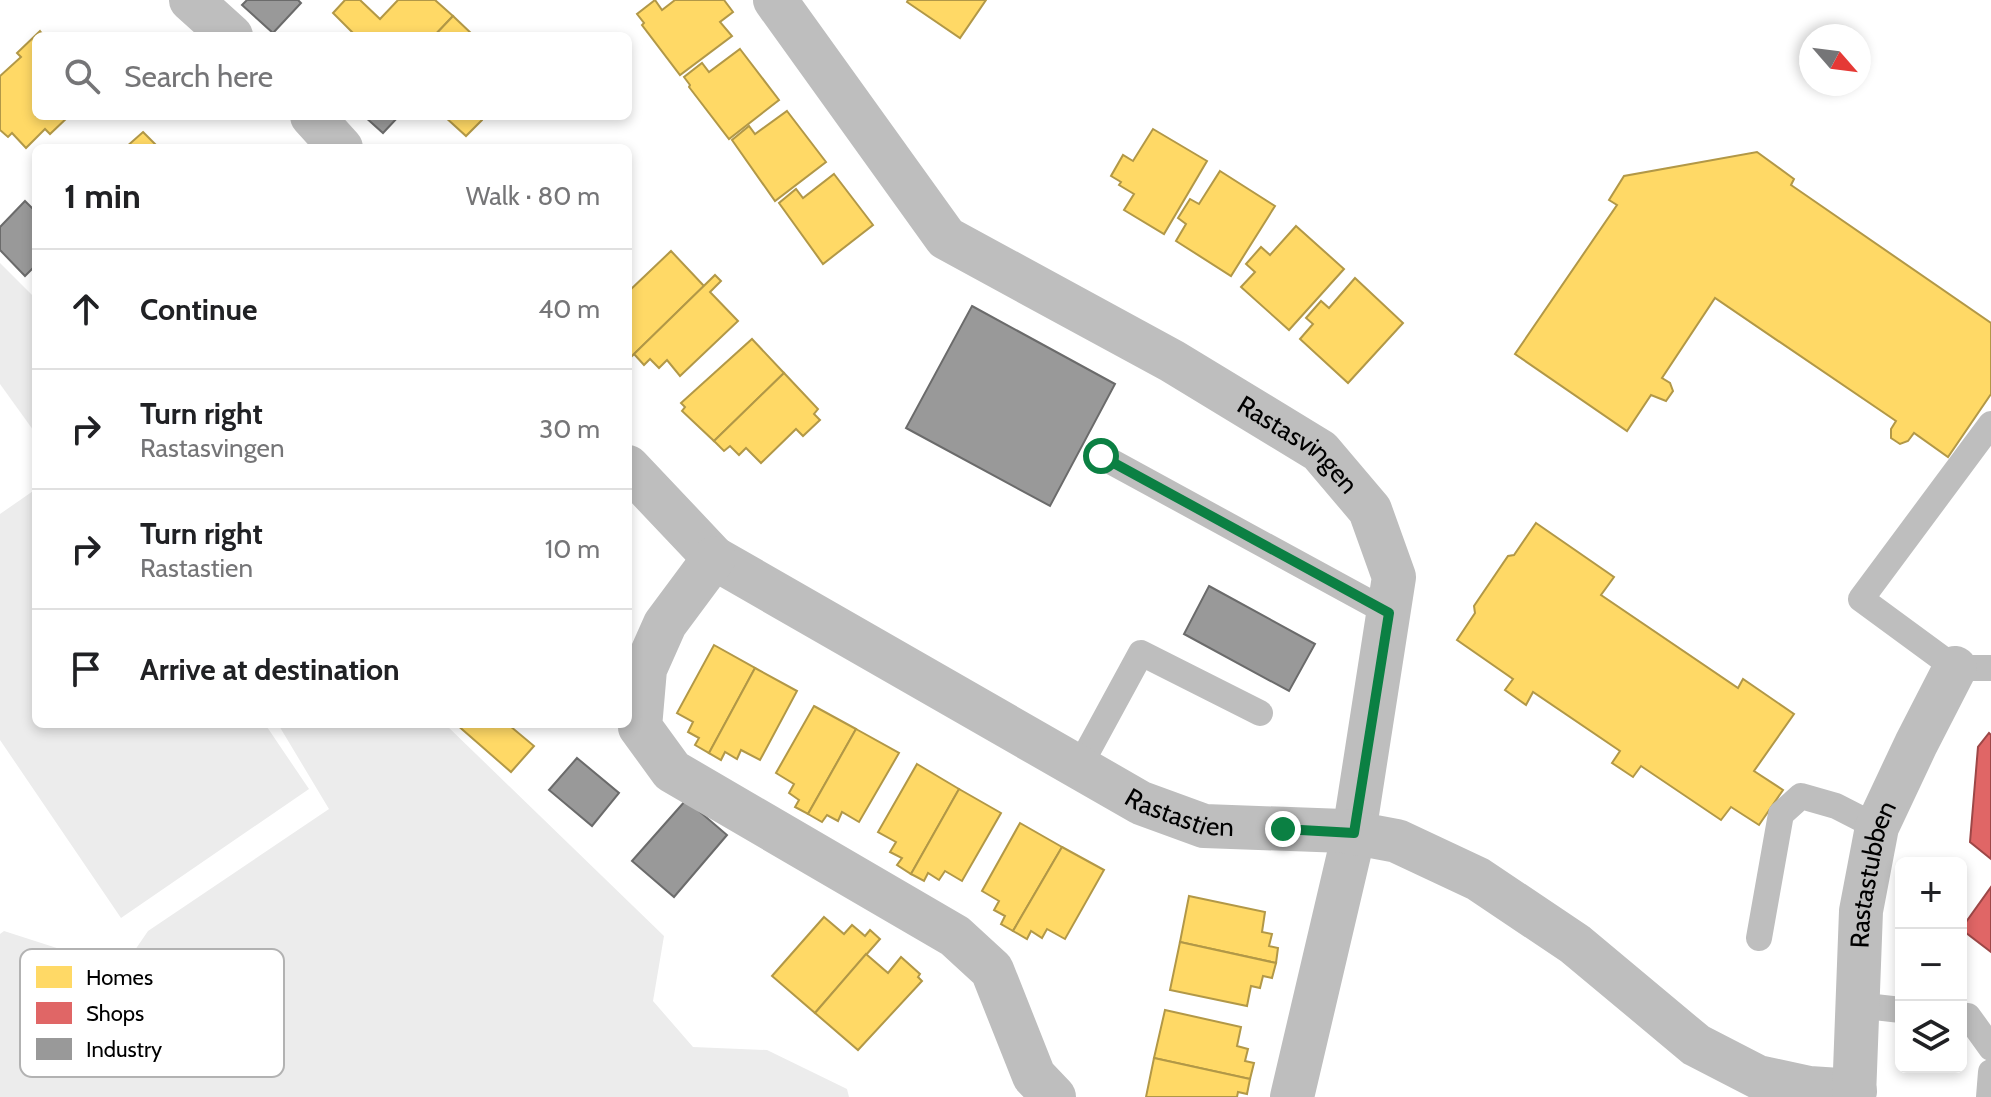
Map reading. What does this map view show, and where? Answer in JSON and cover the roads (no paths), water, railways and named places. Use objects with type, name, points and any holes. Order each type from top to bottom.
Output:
[{"type":"street","points":[[191,0],[227,32]]},
{"type":"street","name":"Rastasvingen","points":[[775,0],[946,238],[1172,361],[1320,451],[1370,510],[1394,577],[1354,833],[1292,1097]]},
{"type":"street","points":[[316,120],[337,144]]},
{"type":"street","name":"Rastastien","points":[[632,471],[714,558],[1141,803],[1204,826],[1354,833],[1397,841],[1478,879],[1575,944],[1708,1052],[1758,1077],[1855,1094]]},
{"type":"street","points":[[714,558],[665,624],[645,669],[640,727],[672,771],[955,936],[992,970],[1034,1076],[1054,1097]]},
{"type":"street","name":"Rastastubben","points":[[1855,1094],[1861,911],[1877,827],[1916,744],[1973,668]]},
{"type":"lane","points":[[1973,668],[1861,599],[1991,424]]},
{"type":"lane","points":[[1101,456],[1389,613]]},
{"type":"lane","points":[[1079,767],[1141,653],[1260,713]]},
{"type":"lane","points":[[1759,938],[1781,814],[1801,796],[1836,806],[1877,827]]},
{"type":"lane","points":[[1857,1005],[1895,1009]]},
{"type":"lane","points":[[1967,1016],[1991,1048]]},
{"type":"lane","points":[[1989,1097],[1991,1072]]}]
